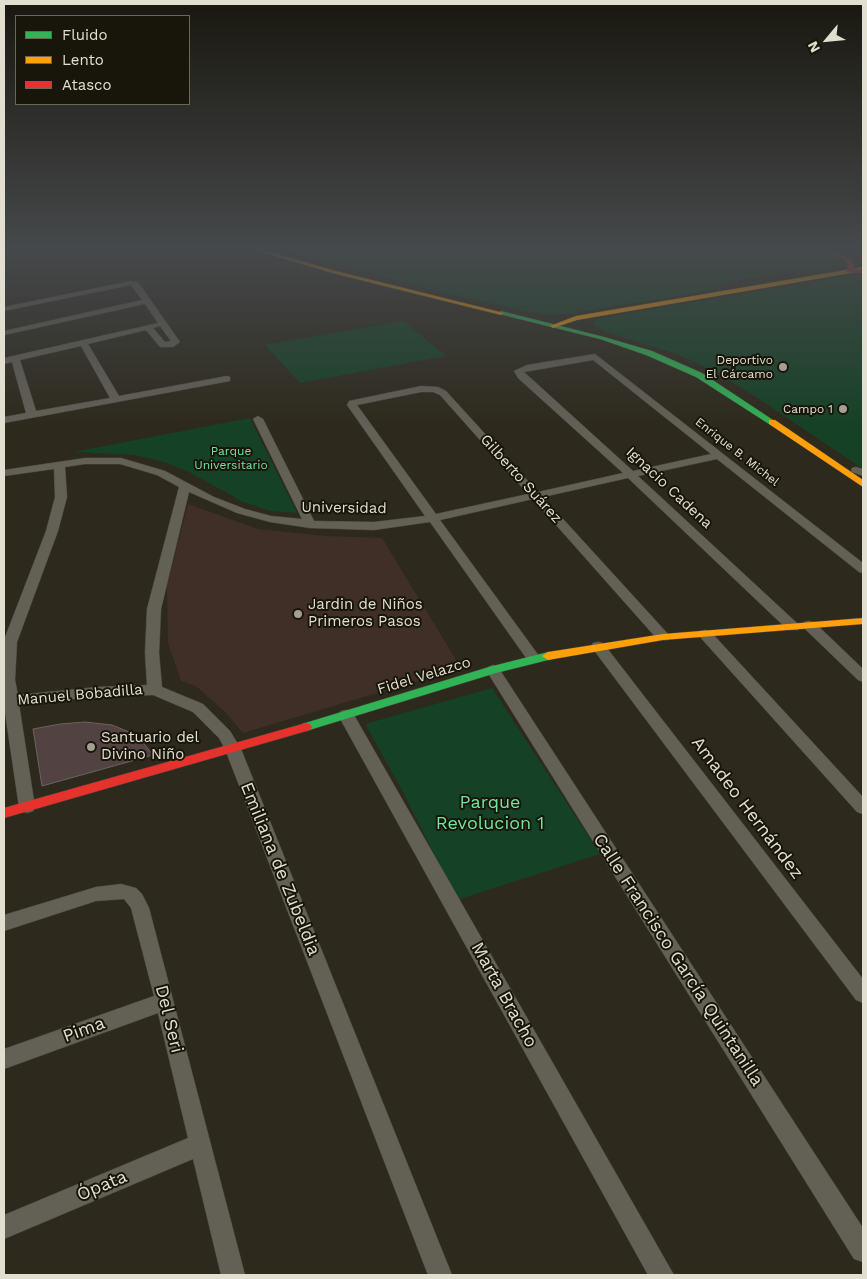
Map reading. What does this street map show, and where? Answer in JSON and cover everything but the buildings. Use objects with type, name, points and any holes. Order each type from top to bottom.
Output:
[{"type":"main road","points":[[499,311],[556,324],[649,353],[699,375],[728,392],[863,484]]},
{"type":"main road","points":[[504,311],[640,345],[686,363],[745,397],[861,472]]},
{"type":"main road","points":[[556,324],[576,318],[618,311]]},
{"type":"main road","name":"Fidel Velazco","points":[[4,814],[346,716],[534,659],[598,646],[663,637],[863,621]]},
{"type":"street","points":[[4,333],[108,311]]},
{"type":"street","points":[[148,327],[161,344],[166,346],[175,343],[176,341],[154,311]]},
{"type":"street","points":[[4,361],[162,324]]},
{"type":"street","points":[[83,342],[116,400]]},
{"type":"street","name":"Enrique B. Michel","points":[[521,376],[519,371],[527,368],[594,357],[863,569]]},
{"type":"street","points":[[15,358],[32,415]]},
{"type":"street","name":"Ignacio Cadena","points":[[521,376],[630,474],[793,627]]},
{"type":"street","points":[[4,420],[227,379]]},
{"type":"street","name":"Gilberto Suárez","points":[[433,518],[352,405],[355,401],[421,389],[439,390],[663,637]]},
{"type":"street","points":[[258,419],[310,524]]},
{"type":"street","name":"Universidad","points":[[4,473],[59,464],[106,460],[121,461],[154,471],[210,499],[241,511],[270,518],[310,524],[374,526],[433,518],[719,455]]},
{"type":"street","points":[[27,807],[7,701],[10,642],[57,515],[60,497],[59,464]]},
{"type":"street","points":[[155,690],[152,643],[154,608],[185,486]]},
{"type":"street","points":[[433,518],[534,659]]},
{"type":"street","points":[[809,625],[863,677]]},
{"type":"street","points":[[705,634],[863,808]]},
{"type":"street","name":"Amadeo Hernández","points":[[598,646],[863,994]]},
{"type":"street","name":"Calle Francisco García Quintanilla","points":[[493,670],[863,1250]]},
{"type":"street","name":"Manuel Bobadilla","points":[[7,701],[97,692],[155,690]]},
{"type":"street","name":"Emiliana de Zubeldia","points":[[155,690],[198,708],[214,723],[233,749],[440,1275]]},
{"type":"street","name":"Marta Bracho","points":[[346,716],[662,1275]]},
{"type":"street","name":"Del Seri","points":[[4,923],[96,894],[121,891],[130,893],[140,908],[233,1275]]},
{"type":"street","name":"Pima","points":[[4,1059],[165,1001]]},
{"type":"street","name":"Ópata","points":[[4,1227],[201,1144]]},
{"type":"shaded area","name":"Jardin de Niños Primeros Pasos","points":[[188,504],[258,529],[326,536],[382,538],[461,668],[243,733],[226,713],[196,686],[181,681],[168,643],[167,586]]},
{"type":"green space","points":[[522,311],[589,311],[547,315]]},
{"type":"green space","name":"Deportivo El Cárcamo","points":[[643,311],[863,311],[863,469],[753,395],[715,372],[679,355],[601,330],[592,324],[596,319]]},
{"type":"green space","points":[[403,321],[446,356],[300,383],[265,345]]},
{"type":"green space","name":"Parque Universitario","points":[[250,418],[297,513],[271,511],[243,502],[191,473],[161,461],[134,455],[73,452]]},
{"type":"green space","name":"Parque Revolucion 1","points":[[492,688],[600,854],[457,900],[402,790],[365,724]]},
{"type":"traffic: fast","points":[[501,313],[602,338],[649,353],[699,375],[772,422]]},
{"type":"traffic: fast","points":[[306,727],[493,670],[548,656]]},
{"type":"traffic: slow","points":[[492,311],[501,313]]},
{"type":"traffic: slow","points":[[553,326],[576,318],[619,311]]},
{"type":"traffic: slow","points":[[772,422],[863,484]]},
{"type":"traffic: slow","points":[[548,656],[663,637],[863,621]]},
{"type":"traffic: jam","points":[[4,813],[306,727]]},
{"type":"place","name":"Deportivo El Cárcamo","points":[[783,367]]},
{"type":"place","name":"Campo 1","points":[[843,409]]},
{"type":"place","name":"Jardin de Niños Primeros Pasos","points":[[298,614]]},
{"type":"place","name":"Santuario del Divino Niño","points":[[91,747]]}]
